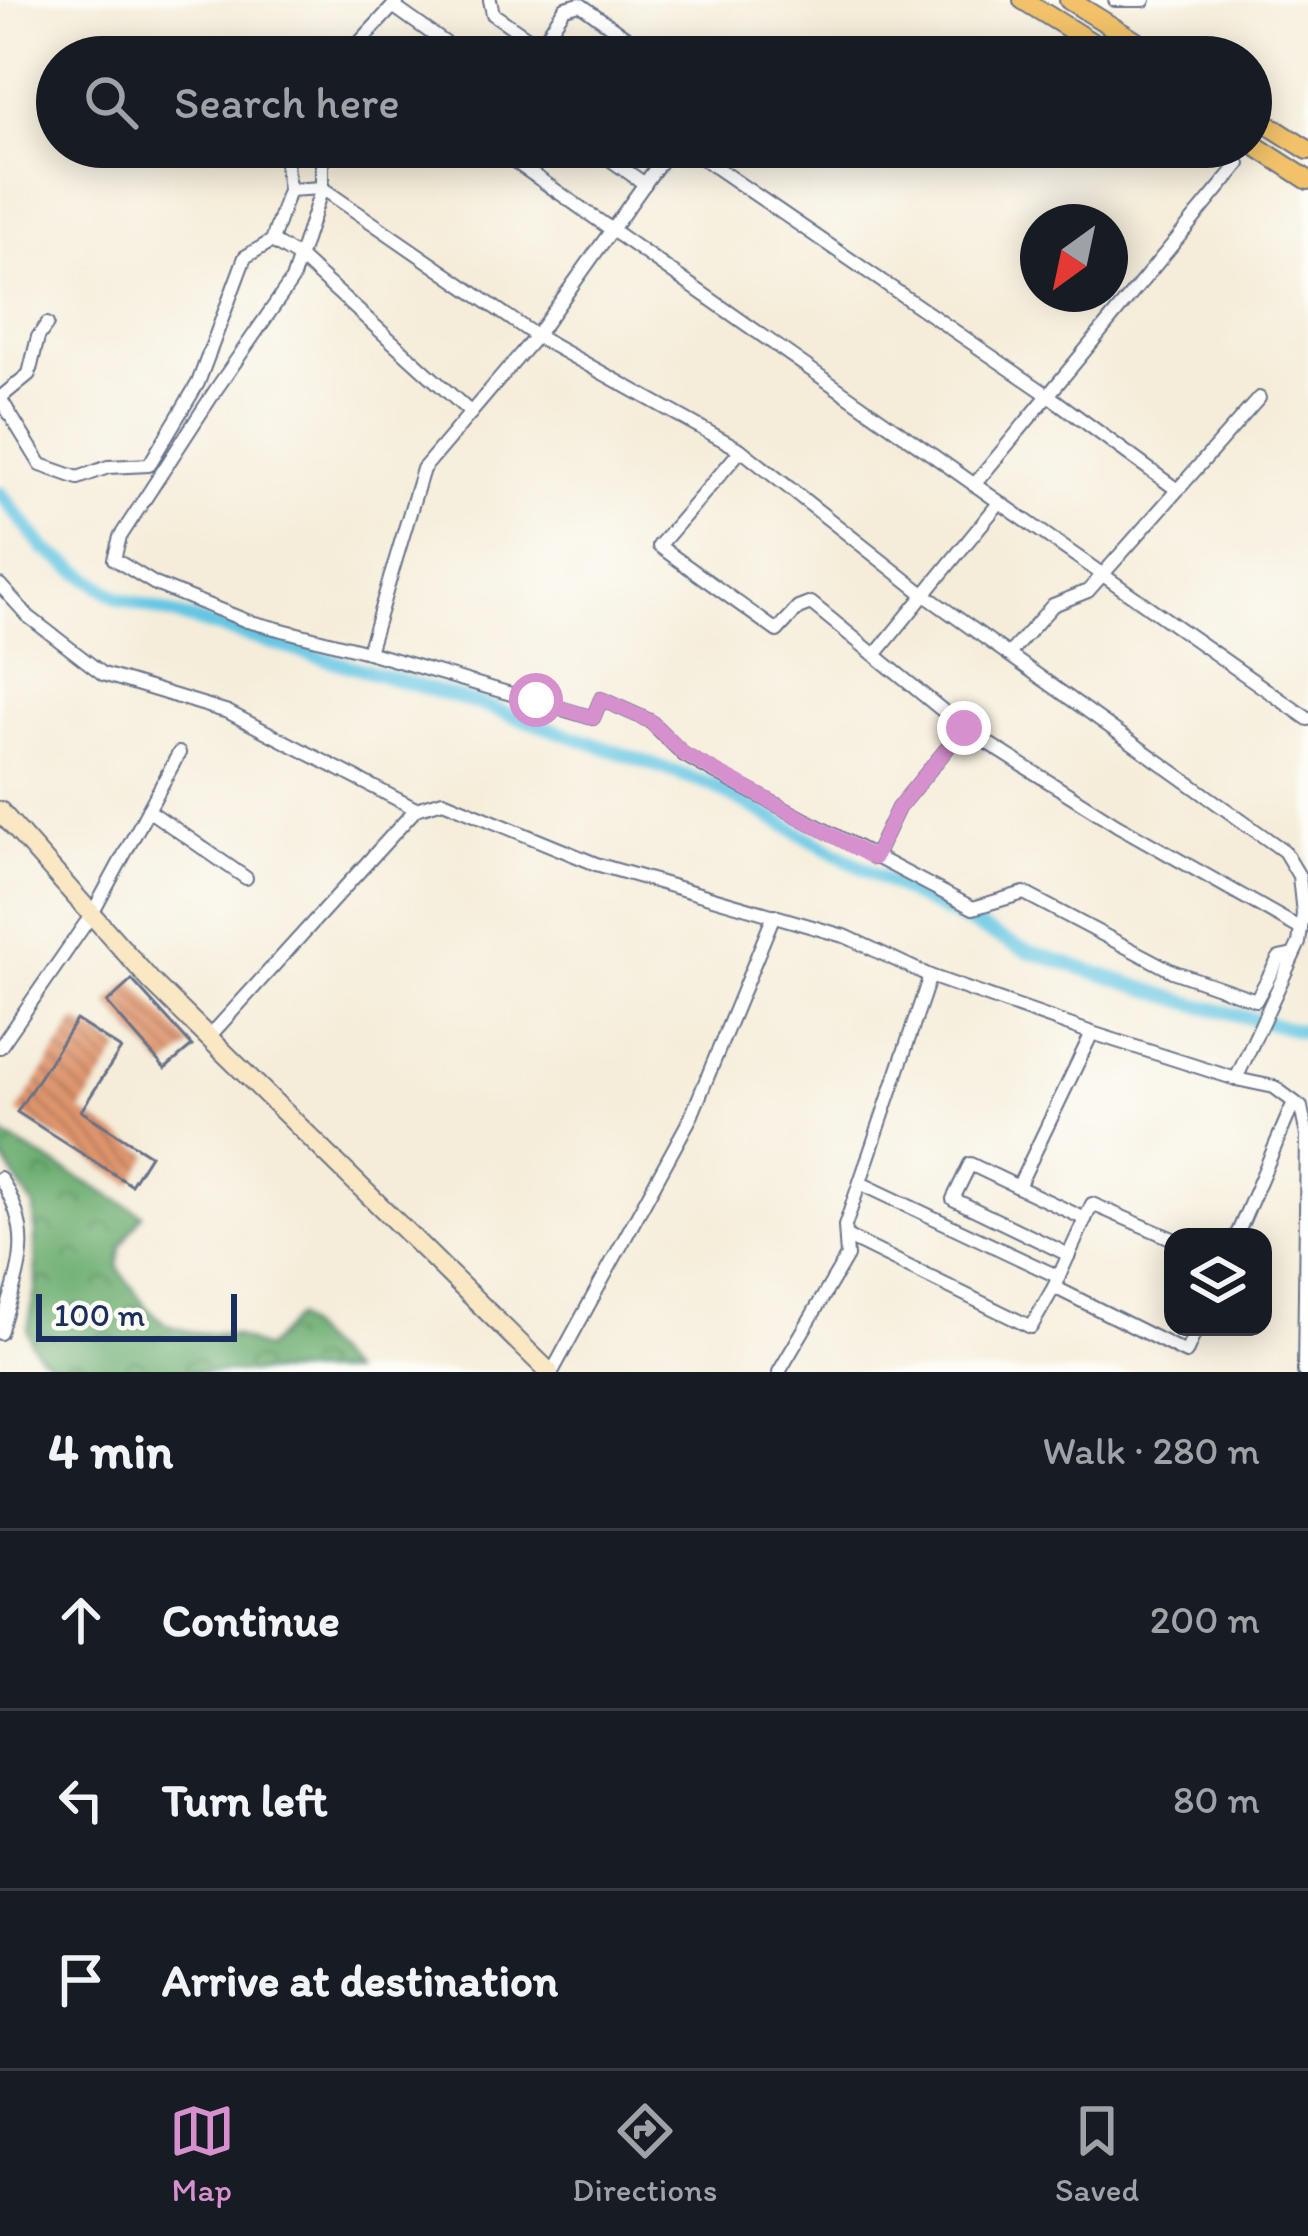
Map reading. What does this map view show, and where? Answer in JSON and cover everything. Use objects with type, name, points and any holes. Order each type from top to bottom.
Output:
[{"type":"main road","points":[[1023,0],[1081,36]]},
{"type":"main road","points":[[1070,0],[1127,36]]},
{"type":"main road","points":[[1272,127],[1308,150]]},
{"type":"main road","points":[[1272,157],[1308,180]]},
{"type":"main road","points":[[0,811],[150,980],[550,1372]]},
{"type":"street","points":[[490,0],[493,14],[525,36]]},
{"type":"street","points":[[1115,0],[1144,0]]},
{"type":"street","points":[[366,36],[396,3],[438,36]]},
{"type":"street","points":[[547,36],[565,8],[580,4],[624,36]]},
{"type":"street","points":[[296,168],[307,189],[536,336],[741,450],[926,595],[1284,851],[1304,874],[1299,943],[1236,1079]]},
{"type":"street","points":[[314,168],[286,250],[292,280],[120,537],[114,559],[155,584],[247,621],[593,718],[601,699],[650,721],[700,764],[974,908],[1024,893],[1172,971],[1256,1000],[1279,958],[1293,955]]},
{"type":"street","points":[[523,168],[1308,719]]},
{"type":"street","points":[[622,168],[645,184]]},
{"type":"street","points":[[368,652],[424,470],[536,336],[656,168]]},
{"type":"street","points":[[717,168],[1048,395],[1175,489]]},
{"type":"street","points":[[974,485],[1236,168]]},
{"type":"street","points":[[286,250],[307,189]]},
{"type":"street","points":[[47,324],[28,374],[0,398],[41,465],[78,478],[108,467],[149,465],[198,383],[245,257],[286,250]]},
{"type":"street","points":[[286,250],[471,412]]},
{"type":"street","points":[[1009,654],[1053,605],[1088,590],[1259,398]]},
{"type":"street","points":[[741,450],[659,546],[777,631],[798,608],[811,603],[964,728],[1117,825],[1301,929]]},
{"type":"street","points":[[875,655],[999,503]]},
{"type":"street","points":[[0,585],[29,617],[103,674],[228,712],[416,809]]},
{"type":"street","points":[[874,858],[898,808],[964,728]]},
{"type":"street","points":[[0,1047],[92,914],[179,753]]},
{"type":"street","points":[[208,1038],[416,809],[443,801],[596,864],[847,937],[930,976],[1092,1033],[1274,1087],[1301,1107],[1307,1136],[1304,1372]]},
{"type":"street","points":[[148,810],[246,878]]},
{"type":"street","points":[[550,1372],[691,1117],[774,915]]},
{"type":"street","points":[[779,1372],[848,1256],[845,1226],[930,976]]},
{"type":"street","points":[[1018,1187],[1092,1033]]},
{"type":"street","points":[[1240,1228],[1294,1102]]},
{"type":"street","points":[[1069,1255],[953,1199],[970,1165],[1085,1220]]},
{"type":"street","points":[[0,1178],[17,1208],[22,1232],[15,1291],[0,1333]]},
{"type":"street","points":[[860,1183],[1186,1353],[1193,1336]]},
{"type":"street","points":[[846,1236],[1030,1327],[1092,1204],[1164,1235]]},
{"type":"green space","points":[[0,1133],[142,1214],[121,1247],[118,1268],[148,1309],[167,1325],[233,1335],[265,1349],[296,1317],[349,1372],[63,1372],[31,1343],[28,1329],[36,1285],[34,1207],[0,1154]]},
{"type":"building","points":[[132,980],[192,1046],[165,1069],[107,1003]]},
{"type":"building","points":[[76,1020],[121,1049],[81,1111],[150,1155],[131,1185],[17,1112]]},
{"type":"waterway","points":[[0,493],[45,549],[118,598],[479,704],[712,785],[914,896],[1025,950],[1190,1003],[1308,1033]]},
{"type":"route","points":[[536,700],[593,718],[601,699],[650,721],[684,754],[874,858],[898,808],[964,728]]}]
